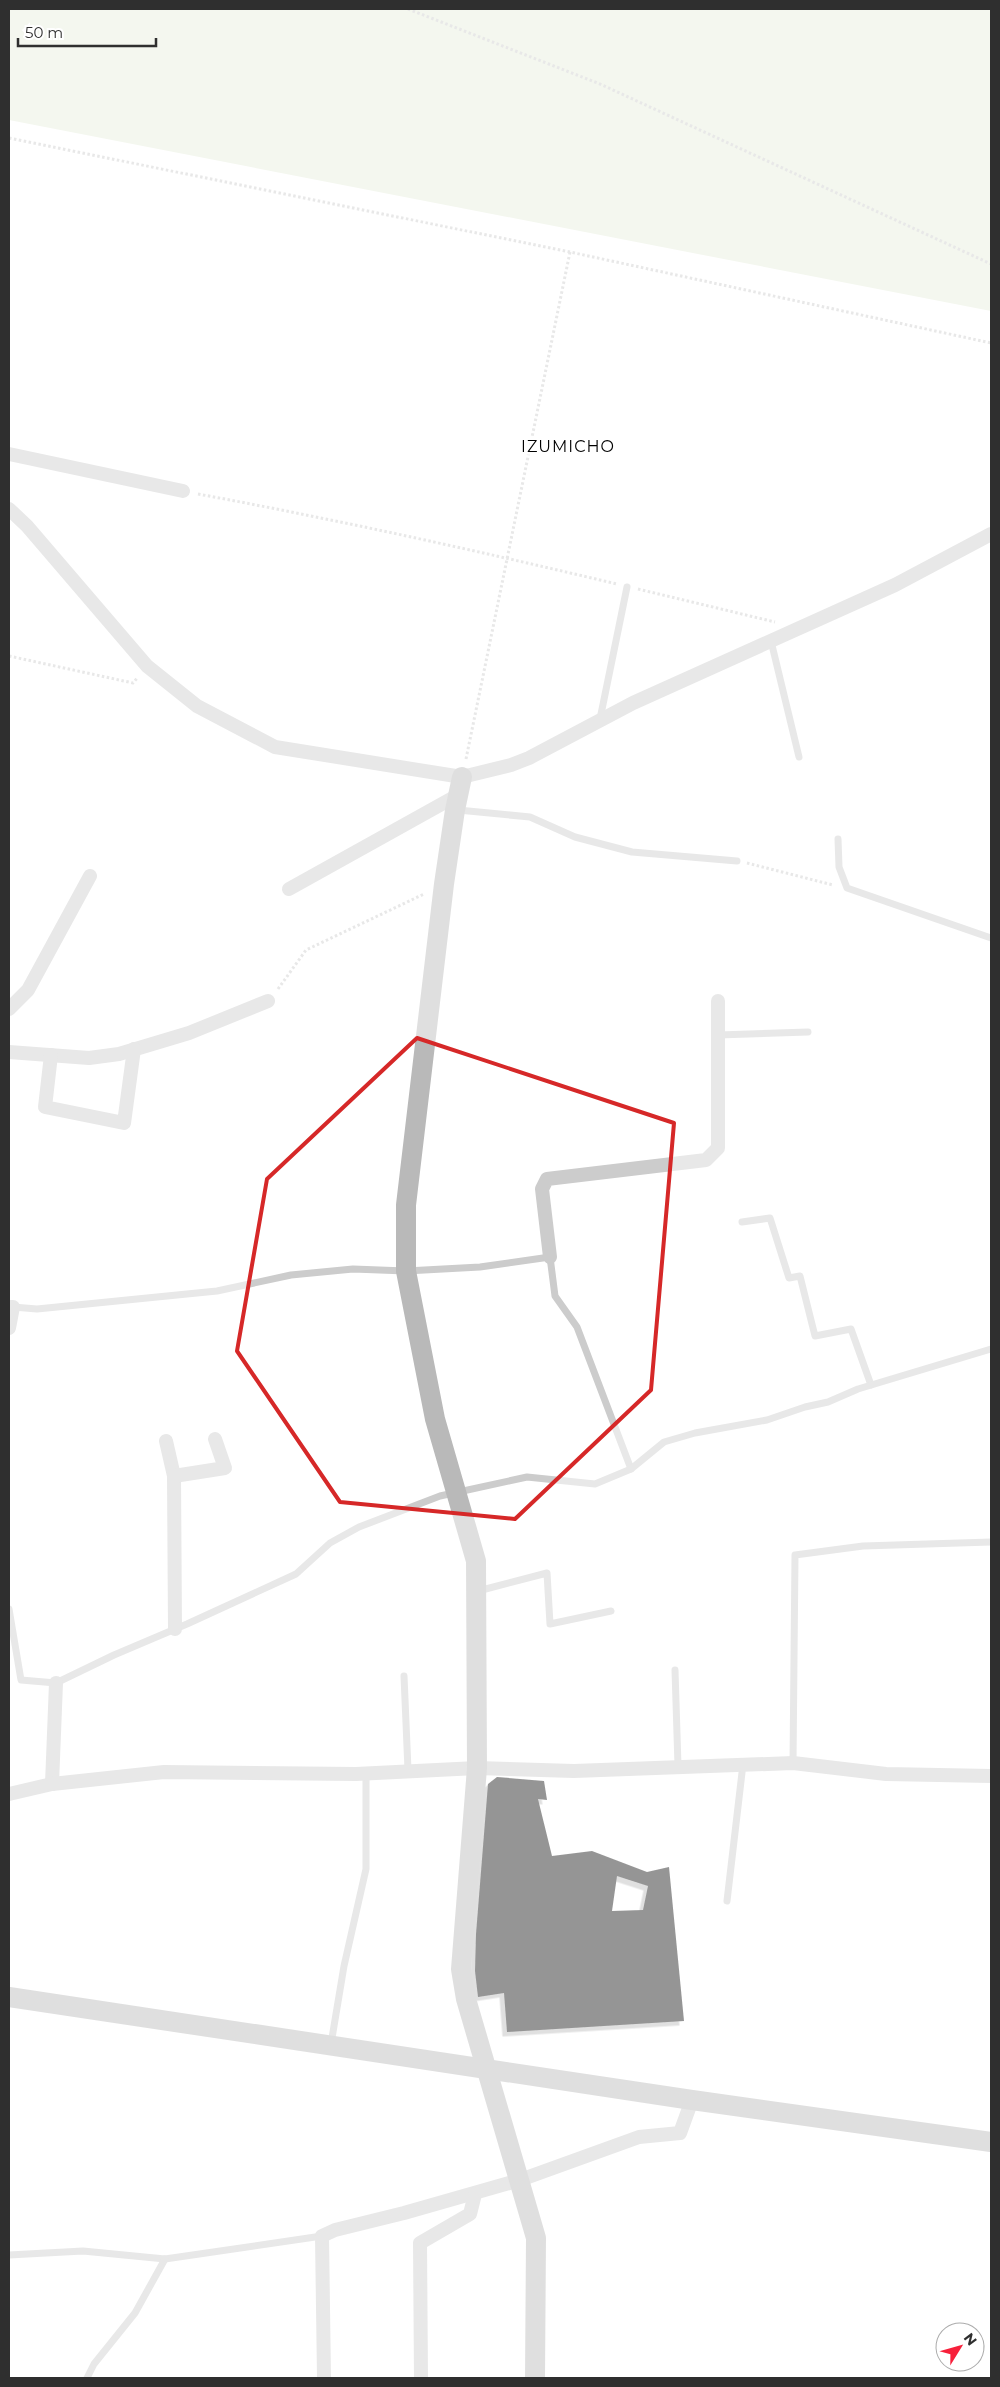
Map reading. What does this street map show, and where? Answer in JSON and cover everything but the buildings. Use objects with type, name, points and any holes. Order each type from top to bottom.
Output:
[{"type":"street","points":[[9,454],[184,491]]},
{"type":"street","points":[[9,509],[27,526],[147,666],[197,706],[275,747],[458,794]]},
{"type":"street","points":[[289,889],[511,765],[633,704],[895,585],[991,534]]},
{"type":"street","points":[[458,794],[444,884],[408,1186],[406,1271],[435,1420],[476,1561],[477,1768],[461,1969],[466,1999],[536,2238],[535,2378]]},
{"type":"street","points":[[9,1009],[28,990],[90,876]]},
{"type":"street","points":[[9,1052],[89,1058],[134,1049],[188,1033],[268,1001]]},
{"type":"street","points":[[550,1257],[542,1189],[547,1180],[706,1160],[718,1148],[718,1001]]},
{"type":"street","points":[[51,1055],[45,1107],[124,1123],[134,1049]]},
{"type":"street","points":[[9,1328],[11,1307]]},
{"type":"street","points":[[174,1476],[225,1468],[215,1439]]},
{"type":"street","points":[[166,1442],[174,1476],[175,1629]]},
{"type":"street","points":[[52,1784],[56,1683]]},
{"type":"street","points":[[9,1794],[52,1784],[164,1772],[366,1773],[477,1768],[574,1771],[743,1763],[793,1763],[886,1774],[991,1776]]},
{"type":"street","points":[[9,1997],[692,2100],[991,2142]]},
{"type":"street","points":[[324,2378],[322,2236],[335,2230],[475,2194],[520,2180],[639,2137],[680,2133],[692,2100]]},
{"type":"street","points":[[421,2378],[420,2242],[470,2214],[475,2194]]},
{"type":"lane","points":[[599,722],[627,587]]},
{"type":"lane","points":[[771,641],[799,757]]},
{"type":"lane","points":[[458,794],[530,818],[575,838],[632,852],[736,861]]},
{"type":"lane","points":[[838,839],[839,866],[847,888],[991,938]]},
{"type":"lane","points":[[718,1035],[808,1032]]},
{"type":"lane","points":[[742,1222],[770,1218],[789,1278],[800,1276],[815,1336],[851,1329],[871,1385]]},
{"type":"lane","points":[[11,1307],[37,1309],[217,1291],[291,1275],[353,1268],[406,1271],[480,1267],[550,1257],[555,1296],[577,1327],[632,1469]]},
{"type":"lane","points":[[9,1609],[21,1680],[56,1683],[114,1654],[175,1629],[296,1574],[330,1543],[359,1527],[431,1499],[527,1477],[595,1484],[632,1469],[664,1442],[694,1433],[767,1420],[804,1407],[828,1402],[871,1385],[991,1349]]},
{"type":"lane","points":[[793,1763],[795,1555],[863,1546],[991,1542]]},
{"type":"lane","points":[[476,1592],[547,1573],[550,1624],[611,1611]]},
{"type":"lane","points":[[675,1670],[678,1766]]},
{"type":"lane","points":[[404,1676],[408,1770]]},
{"type":"lane","points":[[727,1901],[743,1763]]},
{"type":"lane","points":[[331,2045],[344,1966],[366,1870],[366,1773]]},
{"type":"lane","points":[[9,2255],[83,2251],[164,2259],[322,2236]]},
{"type":"lane","points":[[88,2378],[94,2364],[135,2313],[164,2259]]},
{"type":"path","points":[[408,9],[600,84],[991,264]]},
{"type":"path","points":[[9,138],[570,252],[991,343]]},
{"type":"path","points":[[458,794],[570,252]]},
{"type":"path","points":[[184,491],[281,509],[508,558],[800,628]]},
{"type":"path","points":[[9,656],[133,683],[147,666]]},
{"type":"path","points":[[736,861],[847,888]]},
{"type":"path","points":[[268,1001],[306,950],[444,884]]},
{"type":"highlighted area","points":[[417,1038],[674,1123],[651,1390],[515,1519],[340,1502],[237,1351],[267,1179]]},
{"type":"green space","points":[[9,9],[991,9],[991,311],[9,120]]},
{"type":"district","name":"IZUMICHO","points":[[568,446]]}]
